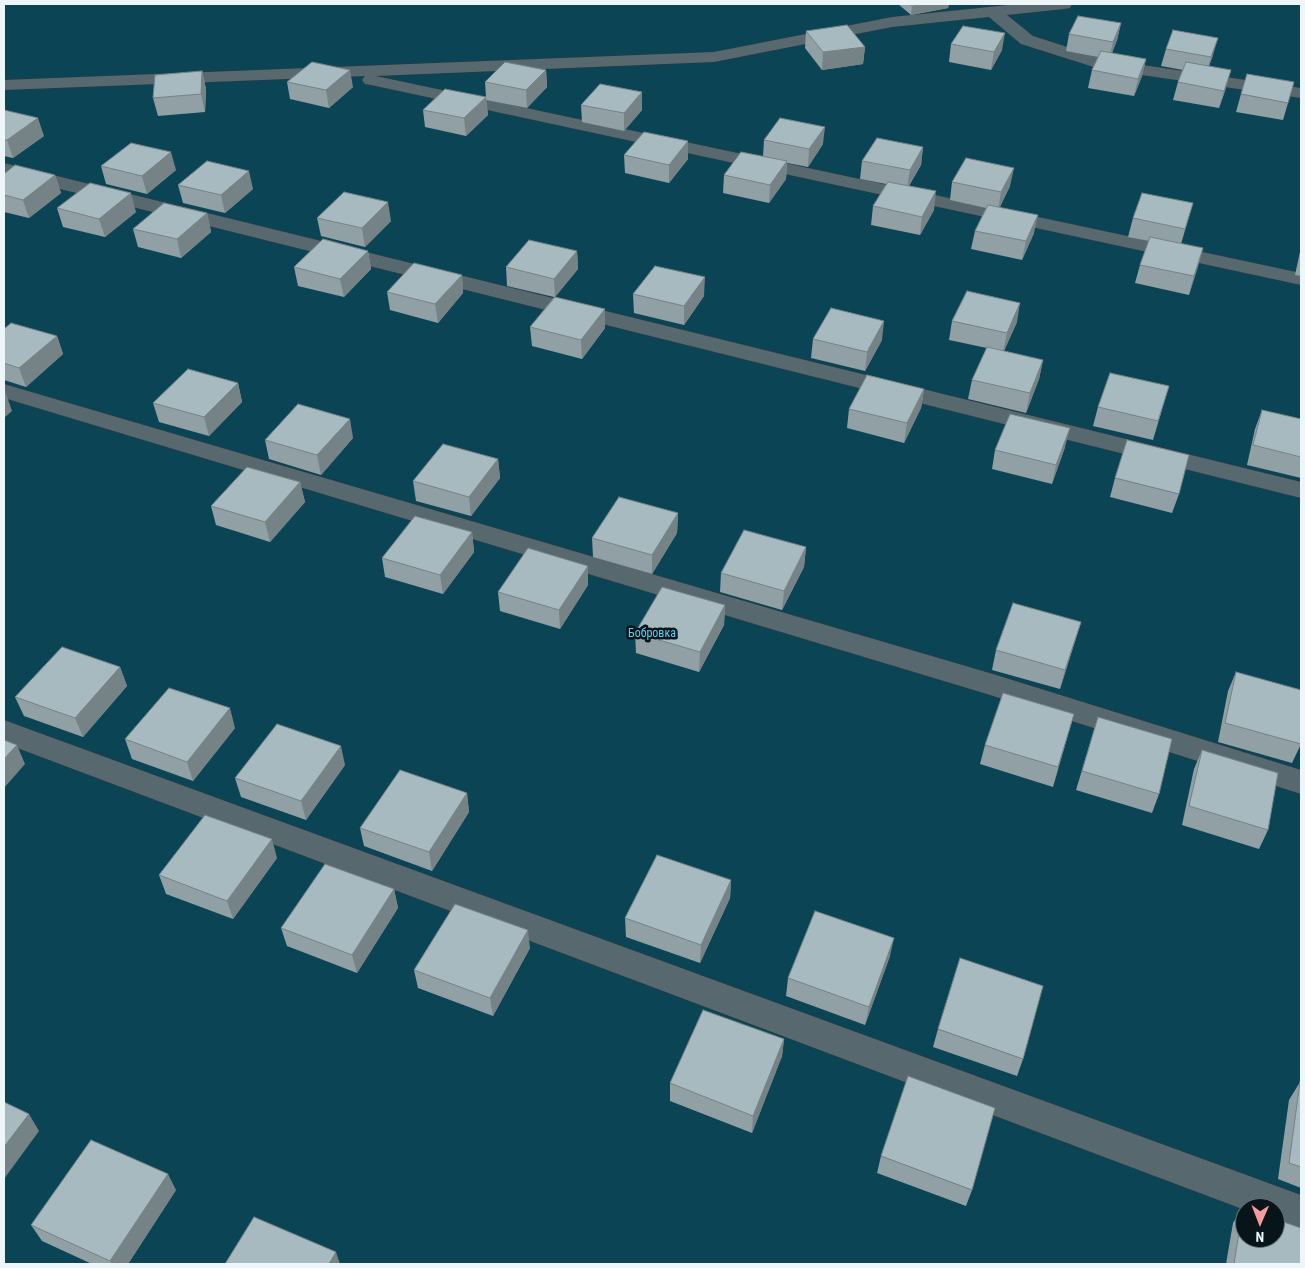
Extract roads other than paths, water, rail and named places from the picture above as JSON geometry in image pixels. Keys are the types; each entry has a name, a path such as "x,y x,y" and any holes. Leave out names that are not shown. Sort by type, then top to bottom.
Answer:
{"street":[{"path":"4,84 714,58 892,22 991,10 1064,4"},
{"path":"881,6 892,22"},
{"path":"991,10 1027,40 1106,65 1301,93"},
{"path":"330,72 1301,279"},
{"path":"4,169 1301,490"},
{"path":"4,391 984,682 1301,782"},
{"path":"4,731 1301,1213"}],"park label":[{"name":"Бобровка","path":"652,634"}]}
